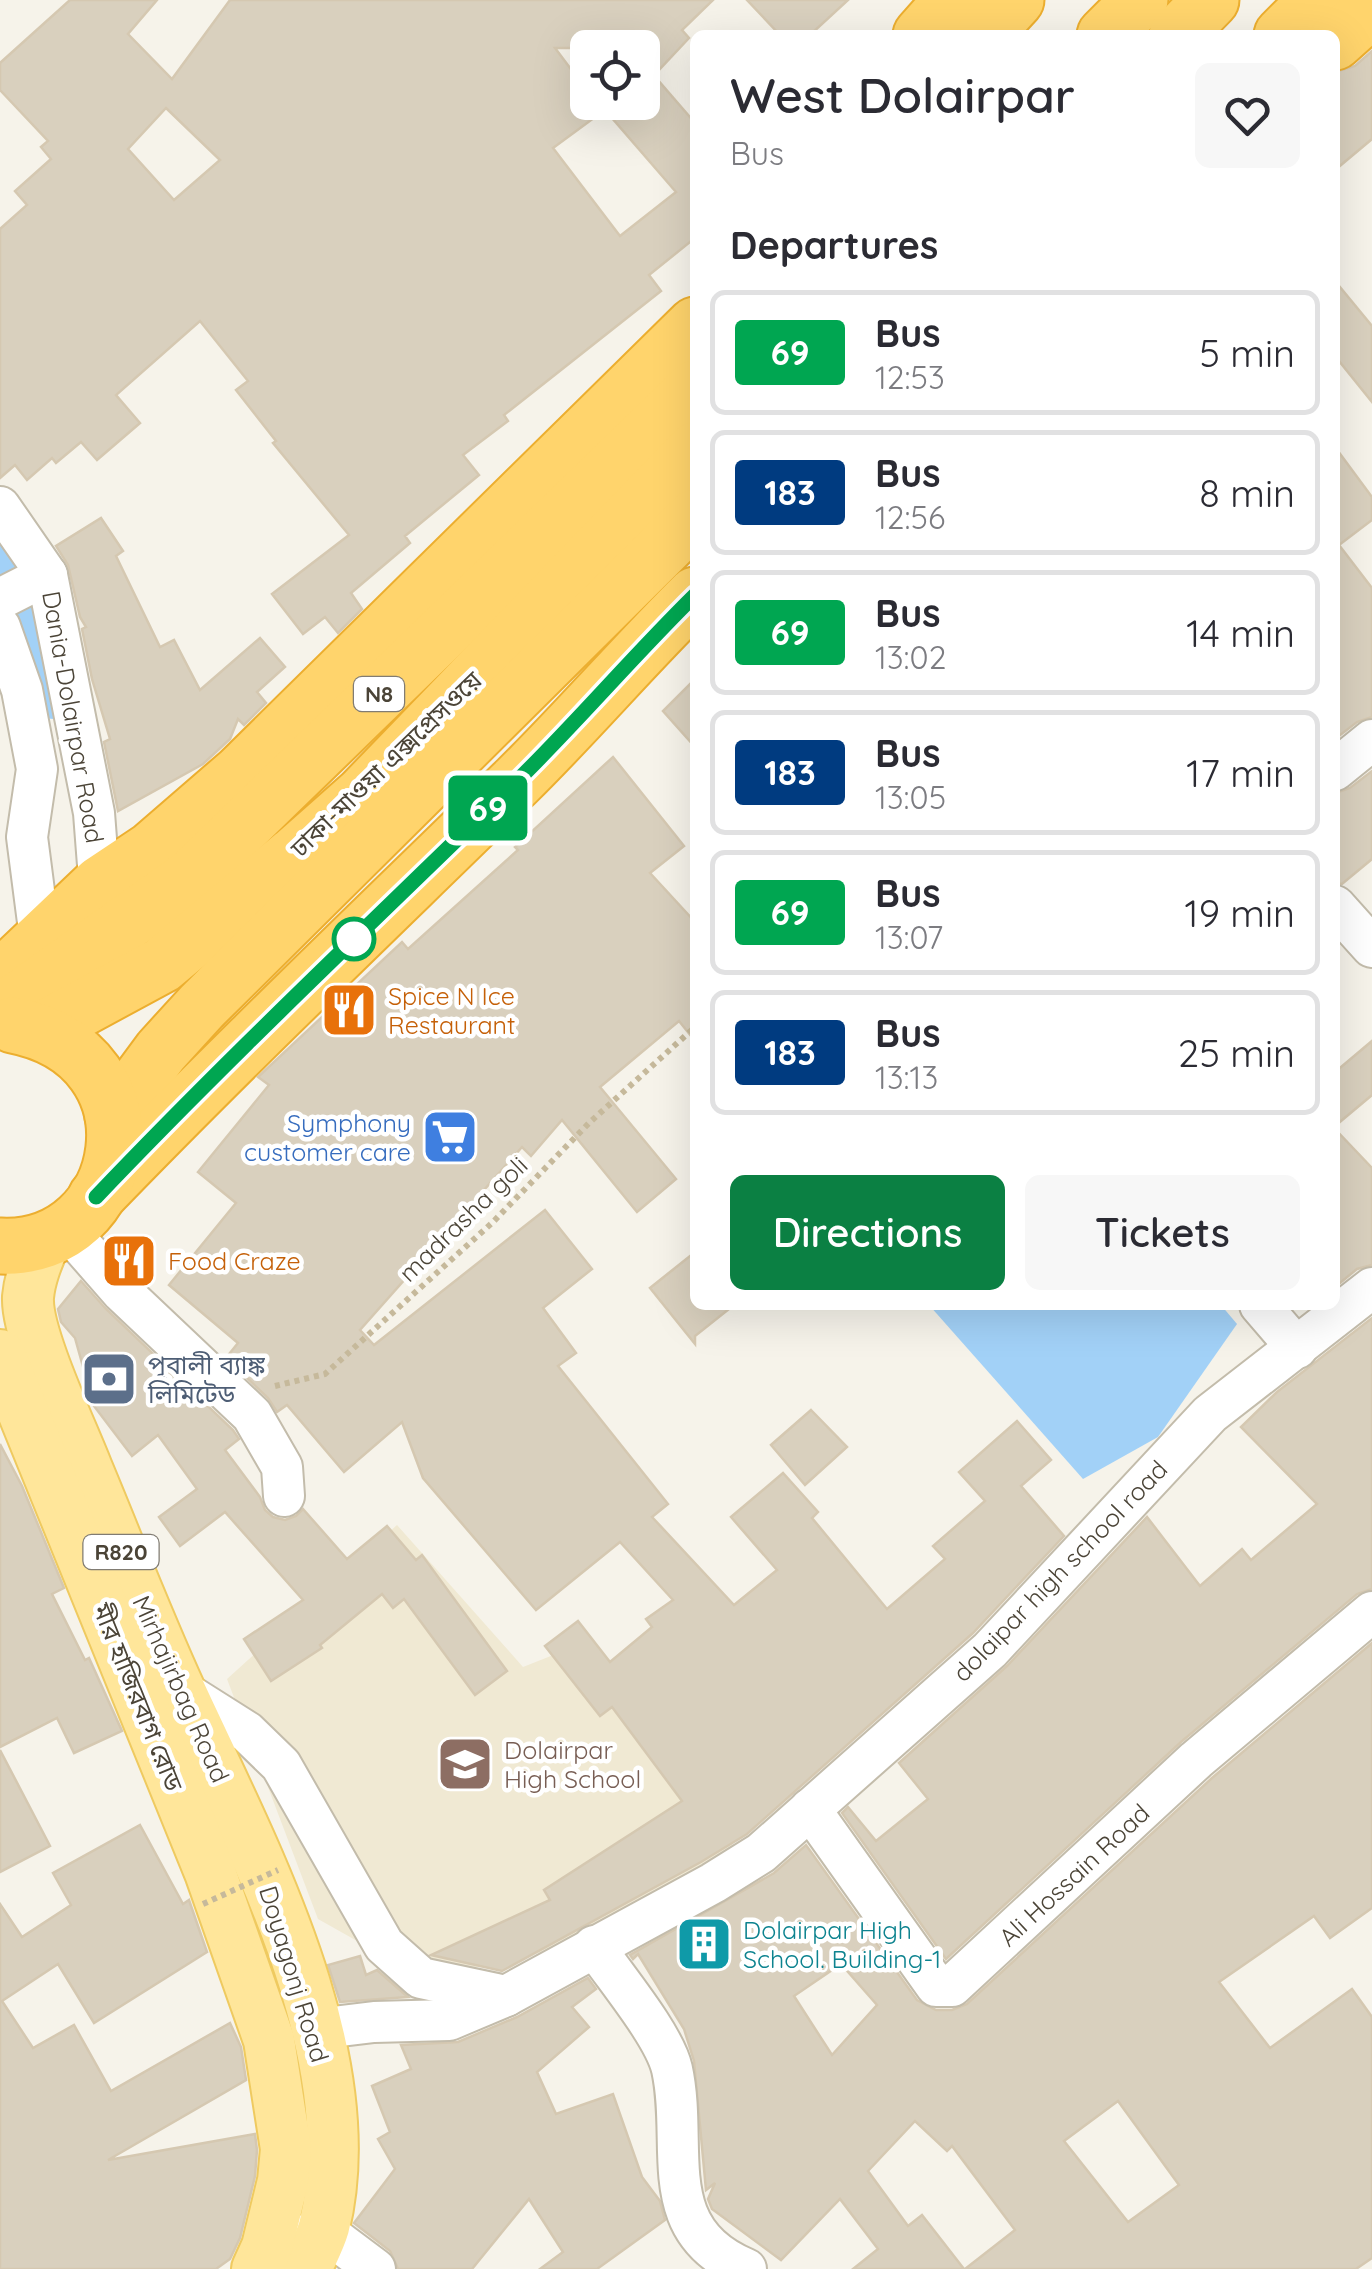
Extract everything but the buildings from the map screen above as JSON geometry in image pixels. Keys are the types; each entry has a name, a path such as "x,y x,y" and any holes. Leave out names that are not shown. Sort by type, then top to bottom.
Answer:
{"highway":[{"path":"925,30 952,0"},
{"path":"989,30 1016,0"},
{"path":"1110,30 1140,0"},
{"path":"1181,30 1211,0"},
{"path":"1287,30 1317,0"},
{"path":"1340,38 1372,9"},
{"path":"52,1228 110,1170 116,1133 98,1076 21,995 100,884 151,850 240,773 690,330"},
{"name":"N8","path":"21,995 191,877 690,393"},
{"name":"ঢাকা-মাওয়া এক্সপ্রেসওয়ে","path":"21,995 162,965 362,794 690,455"},
{"name":"ঢাকা-মাওয়া এক্সপ্রেসওয়ে","path":"113,1116 160,1051 202,1006 690,522"},
{"path":"52,1228 562,733 690,600"},
{"path":"562,733 641,690 690,644"}],"main road":[{"path":"0,1293 52,1228"},
{"name":"Mirhajirbag Road","path":"52,1228 32,1273 28,1300 32,1323 160,1696 267,1863"},
{"name":"মীর হাজিরবাগ রোড","path":"0,1354 160,1696 207,1888"},
{"name":"Doyagonj Road","path":"267,1863 316,2029 332,2134 330,2184 288,2254"},
{"name":"R820","path":"207,1888 269,2040 286,2150 283,2181 288,2254"}],"street":[{"name":"Dania-Dolairpar Road","path":"0,507 47,576 94,813 104,941"},
{"path":"0,599 47,576"},
{"path":"0,627 22,690 37,769 27,837 21,995"},
{"path":"1340,766 1372,740"},
{"path":"52,1228 234,1396 267,1436 282,1467 284,1496"},
{"name":"dolaipar high school road","path":"316,2029 374,2022 449,2020 506,1996 762,1852 990,1650 1210,1414 1372,1288"},
{"path":"1264,1310 1297,1348"},
{"name":"Ali Hossain Road","path":"810,1809 936,1986 952,1986 984,1961 1044,1898 1196,1760 1372,1612"},
{"path":"160,1696 247,1732 281,1765 384,1946 421,1978 506,1996"},
{"path":"594,1946 660,2042 672,2068 686,2216 705,2246 746,2269"},
{"path":"288,2254 375,2269"}],"path":[{"name":"madrasha goli","path":"234,1396 325,1374 494,1222 588,1123 690,1031"},
{"path":"207,1888 267,1863"}],"shaded area":[{"name":"Dolairpar High School","path":"397,1525 523,1667 576,1646 737,1850 561,1948 472,1968 366,1946 318,1919 227,1679"}],"water":[{"path":"933,1310 1225,1310 1237,1324 1158,1437 1083,1479"}],"waterway":[{"path":"0,559 33,627 53,700"}],"bus line":[{"name":"69","path":"96,1197 227,1062 520,778 690,600"}],"place":[{"name":"Spice N Ice Restaurant","path":"349,1010"},
{"name":"Symphony customer care","path":"450,1137"},
{"name":"Food Craze","path":"129,1261"},
{"name":"পূবালী ব্যাঙ্ক লিমিটেড","path":"109,1379"},
{"name":"Dolairpar High School","path":"465,1764"},
{"name":"Dolairpar High School. Building-1","path":"704,1944"}]}
